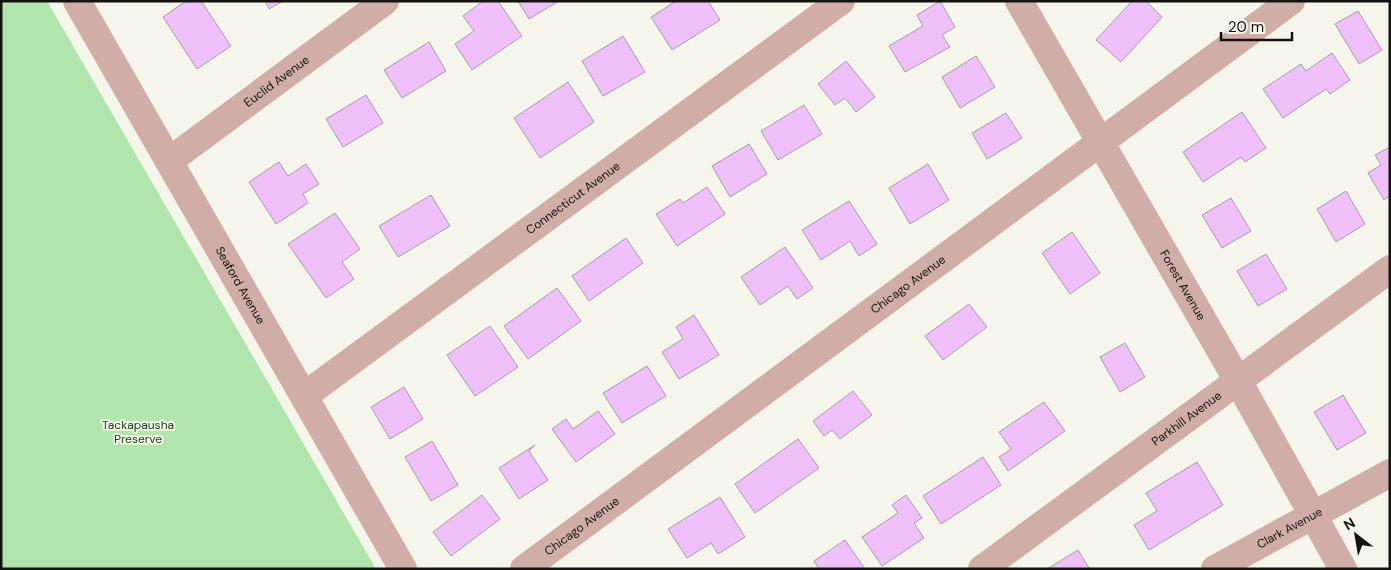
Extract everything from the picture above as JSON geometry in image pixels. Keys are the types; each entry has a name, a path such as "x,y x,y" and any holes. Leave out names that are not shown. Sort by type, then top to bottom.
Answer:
{"street":[{"name":"Seaford Avenue","path":"77,1 403,569"},
{"name":"Euclid Avenue","path":"169,161 385,1"},
{"name":"Connecticut Avenue","path":"304,396 841,1"},
{"name":"Forest Avenue","path":"1019,1 1238,381 1343,569"},
{"name":"Chicago Avenue","path":"524,569 1291,1"},
{"name":"Parkhill Avenue","path":"982,569 1390,269"},
{"name":"Clark Avenue","path":"1215,569 1390,473"}],"green space":[{"name":"Tackapausha Preserve","path":"1,1 47,1 376,569 1,569"}],"building":[{"path":"186,1 201,1 231,46 197,69 163,17"},
{"path":"265,1 283,1 269,9"},
{"path":"483,1 498,1 522,36 472,70 455,44 474,31 463,16"},
{"path":"518,1 559,1 529,19"},
{"path":"676,1 708,1 720,20 672,50 651,17"},
{"path":"940,1 955,27 942,35 950,47 905,72 889,46 923,26 917,15"},
{"path":"1132,1 1146,1 1162,17 1121,62 1096,40"},
{"path":"1358,11 1382,50 1359,64 1335,24"},
{"path":"623,36 645,72 603,96 582,61"},
{"path":"429,42 446,71 402,98 384,70"},
{"path":"1332,53 1350,80 1330,94 1326,89 1283,118 1263,89 1301,64 1306,71"},
{"path":"976,56 995,87 960,108 942,77"},
{"path":"846,61 875,97 856,112 845,98 835,105 818,84"},
{"path":"568,82 594,122 540,158 514,118"},
{"path":"366,95 383,123 343,147 326,119"},
{"path":"804,105 822,134 778,160 761,131"},
{"path":"1242,112 1266,148 1245,162 1241,157 1203,182 1183,152"},
{"path":"1006,113 1022,138 987,159 972,133"},
{"path":"749,144 767,174 730,197 712,166"},
{"path":"1390,147 1390,196 1384,200 1368,173 1381,165 1375,155"},
{"path":"279,162 288,176 306,164 319,184 303,194 308,203 276,224 249,182"},
{"path":"928,164 949,200 910,224 889,188"},
{"path":"707,187 725,214 677,246 656,214 680,199 683,203"},
{"path":"1346,191 1365,224 1336,242 1317,209"},
{"path":"431,195 450,226 398,257 379,226"},
{"path":"1231,198 1251,231 1222,248 1202,215"},
{"path":"849,201 877,244 859,256 850,241 821,260 802,230"},
{"path":"335,213 360,249 342,262 354,279 326,298 288,244"},
{"path":"1072,232 1100,273 1070,294 1042,253"},
{"path":"626,238 643,263 589,301 572,276"},
{"path":"785,247 813,288 797,299 788,286 760,305 741,277"},
{"path":"1266,254 1287,289 1258,306 1237,271"},
{"path":"557,288 581,321 528,359 504,326"},
{"path":"969,304 987,327 943,360 925,336"},
{"path":"694,315 719,355 679,379 662,352 683,339 676,327"},
{"path":"490,326 518,367 475,396 447,355"},
{"path":"1125,343 1145,377 1120,392 1100,357"},
{"path":"647,366 666,396 622,423 603,393"},
{"path":"404,387 423,419 390,439 371,407"},
{"path":"853,391 872,415 840,439 832,430 824,436 813,421"},
{"path":"1343,395 1366,433 1337,450 1314,412"},
{"path":"1044,402 1065,431 1008,471 999,457 1011,449 999,432"},
{"path":"598,411 615,434 576,462 552,429 566,419 573,429"},
{"path":"798,439 819,468 755,513 735,484"},
{"path":"432,441 458,485 431,501 405,457"},
{"path":"535,445 529,451 548,480 519,499 499,468"},
{"path":"983,457 1001,485 941,524 923,496"},
{"path":"1197,462 1223,505 1149,550 1134,525 1157,511 1146,493"},
{"path":"482,495 500,519 451,556 433,532"},
{"path":"906,495 922,518 914,523 924,538 882,566 862,537 898,513 892,505"},
{"path":"720,497 745,537 718,554 711,543 687,558 668,529"},
{"path":"845,540 865,569 819,569 814,561"},
{"path":"1078,550 1088,569 1047,569"}]}
